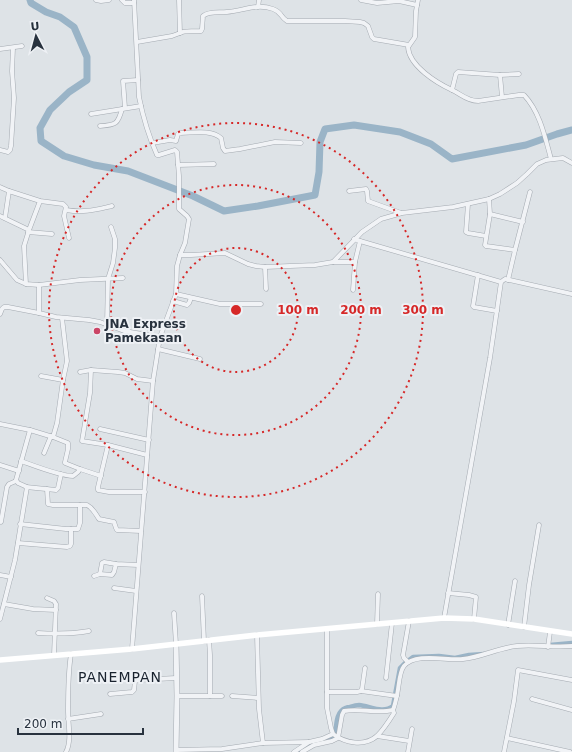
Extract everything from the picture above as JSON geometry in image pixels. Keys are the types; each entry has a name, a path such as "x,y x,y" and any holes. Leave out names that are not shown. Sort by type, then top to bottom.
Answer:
{"main road":[{"path":"0,660 132,649 257,635 444,618 474,619 550,632 572,634"}],"street":[{"path":"96,0 109,0"},
{"path":"122,0 125,3 134,1 139,97 152,143 157,155 174,150 176,151 179,181 179,210 189,219 185,243 180,255 178,266 176,294 160,337 153,381 132,649"},
{"path":"179,0 180,33"},
{"path":"258,7 259,0"},
{"path":"361,0 377,2 418,2 416,37 409,46 408,51 419,68 443,86 467,99 474,101 524,95 533,109 544,134 551,159"},
{"path":"137,42 172,36 183,31 201,31 202,18 206,14 228,12 249,7 268,7 280,12 287,21 345,21 364,23 368,26 374,39 409,46"},
{"path":"0,49 22,46"},
{"path":"0,150 10,151 14,98 12,71 13,48"},
{"path":"452,90 457,72 500,75 519,74"},
{"path":"500,75 502,97"},
{"path":"100,126 116,123 124,109 123,82 138,80"},
{"path":"91,114 141,106"},
{"path":"152,143 176,140 178,134 180,133 208,133 217,135 221,138 225,151 275,142 301,142"},
{"path":"333,262 354,239 370,225 381,219 402,213 428,211 489,199 517,183 537,164 546,160 563,158 572,164"},
{"path":"178,165 214,164"},
{"path":"0,187 40,201 64,204 66,210 64,216 69,238"},
{"path":"349,191 366,190 368,200 370,202 402,213"},
{"path":"5,218 9,191"},
{"path":"508,280 530,192"},
{"path":"489,199 490,214 486,236 486,246 515,250"},
{"path":"26,284 24,246 28,231 40,201"},
{"path":"468,204 466,232 486,236"},
{"path":"66,210 77,212 112,206"},
{"path":"490,214 523,222"},
{"path":"0,216 28,231 52,234"},
{"path":"107,324 108,280 113,263 115,248 111,227"},
{"path":"354,239 502,282 504,280 508,280 571,294 572,288"},
{"path":"353,290 355,262 360,241"},
{"path":"180,255 225,253 248,264 265,267 315,265 333,262 355,262"},
{"path":"0,260 17,280 26,284 39,285 80,280 108,280 123,278"},
{"path":"265,267 266,289"},
{"path":"478,275 473,306 497,311"},
{"path":"444,618 502,282"},
{"path":"39,285 39,313"},
{"path":"176,294 220,304 261,304"},
{"path":"173,301 187,305 191,298"},
{"path":"0,314 2,309 5,307 49,316 89,320 107,324 124,331 160,337"},
{"path":"44,453 57,423 67,361 62,318"},
{"path":"158,349 200,359"},
{"path":"80,372 91,370 122,373 137,379 153,381"},
{"path":"91,370 90,394 82,441 108,445 147,455"},
{"path":"41,376 63,380"},
{"path":"0,424 52,436 68,443 68,449 64,461 65,463 100,476"},
{"path":"100,429 149,440"},
{"path":"16,481 30,430"},
{"path":"108,445 100,476 99,491 145,492"},
{"path":"22,461 61,474 73,476 80,469"},
{"path":"0,465 19,471"},
{"path":"16,481 26,487 55,490 57,489 61,474"},
{"path":"0,522 7,487 9,484 16,481"},
{"path":"0,619 15,560 26,487"},
{"path":"47,489 48,504 86,505 94,510 100,519 114,522 117,530 141,531"},
{"path":"20,524 77,529 79,528 80,505"},
{"path":"524,627 539,524"},
{"path":"18,543 69,547 71,544 71,529"},
{"path":"100,574 103,562 138,565"},
{"path":"94,576 100,574 112,575 116,564"},
{"path":"0,575 11,577"},
{"path":"508,625 515,581"},
{"path":"114,588 136,591"},
{"path":"448,593 476,597 474,619"},
{"path":"377,624 378,594"},
{"path":"202,596 210,655 210,696"},
{"path":"47,598 55,602 56,610 54,655"},
{"path":"4,604 33,609 56,610"},
{"path":"174,613 177,696 176,751 203,751 263,743 309,742 335,736 350,742 360,743 376,736 392,716 401,670 407,661 428,657 455,660 470,659 516,646 572,646"},
{"path":"407,661 403,654 409,621"},
{"path":"386,678 392,623"},
{"path":"327,629 328,713 335,736"},
{"path":"38,633 55,634 89,632"},
{"path":"548,645 550,632"},
{"path":"257,635 258,698 263,743"},
{"path":"66,752 69,737 68,694 71,654"},
{"path":"361,691 365,668"},
{"path":"504,752 514,701 518,670 572,680"},
{"path":"110,694 132,692 134,690 135,682 138,680 176,678"},
{"path":"328,692 361,691 395,695"},
{"path":"177,696 222,696"},
{"path":"232,696 258,698"},
{"path":"532,699 572,710"},
{"path":"302,752 314,745 332,741 344,711 364,710 384,712 393,710"},
{"path":"68,719 101,714"},
{"path":"408,752 412,729"},
{"path":"376,736 409,741"},
{"path":"507,738 557,751 570,752"},
{"path":"294,752 309,742"}],"waterway":[{"path":"30,0 31,3 46,12 60,17 74,27 87,57 87,80 69,92 50,110 40,128 41,141 64,156 94,165 128,171 193,196 224,211 315,195 319,172 320,142 325,129 354,125 400,132 431,144 452,159 526,145 572,130"},
{"path":"550,645 572,643"},
{"path":"299,752 310,744 333,738 339,714 345,708 359,705 376,709 385,709 393,706 400,668 413,657 439,656 455,658 484,654"}],"place":[{"name":"JNA Express Pamekasan","path":"97,331"}],"district":[{"name":"PANEMPAN","path":"120,677"}]}
